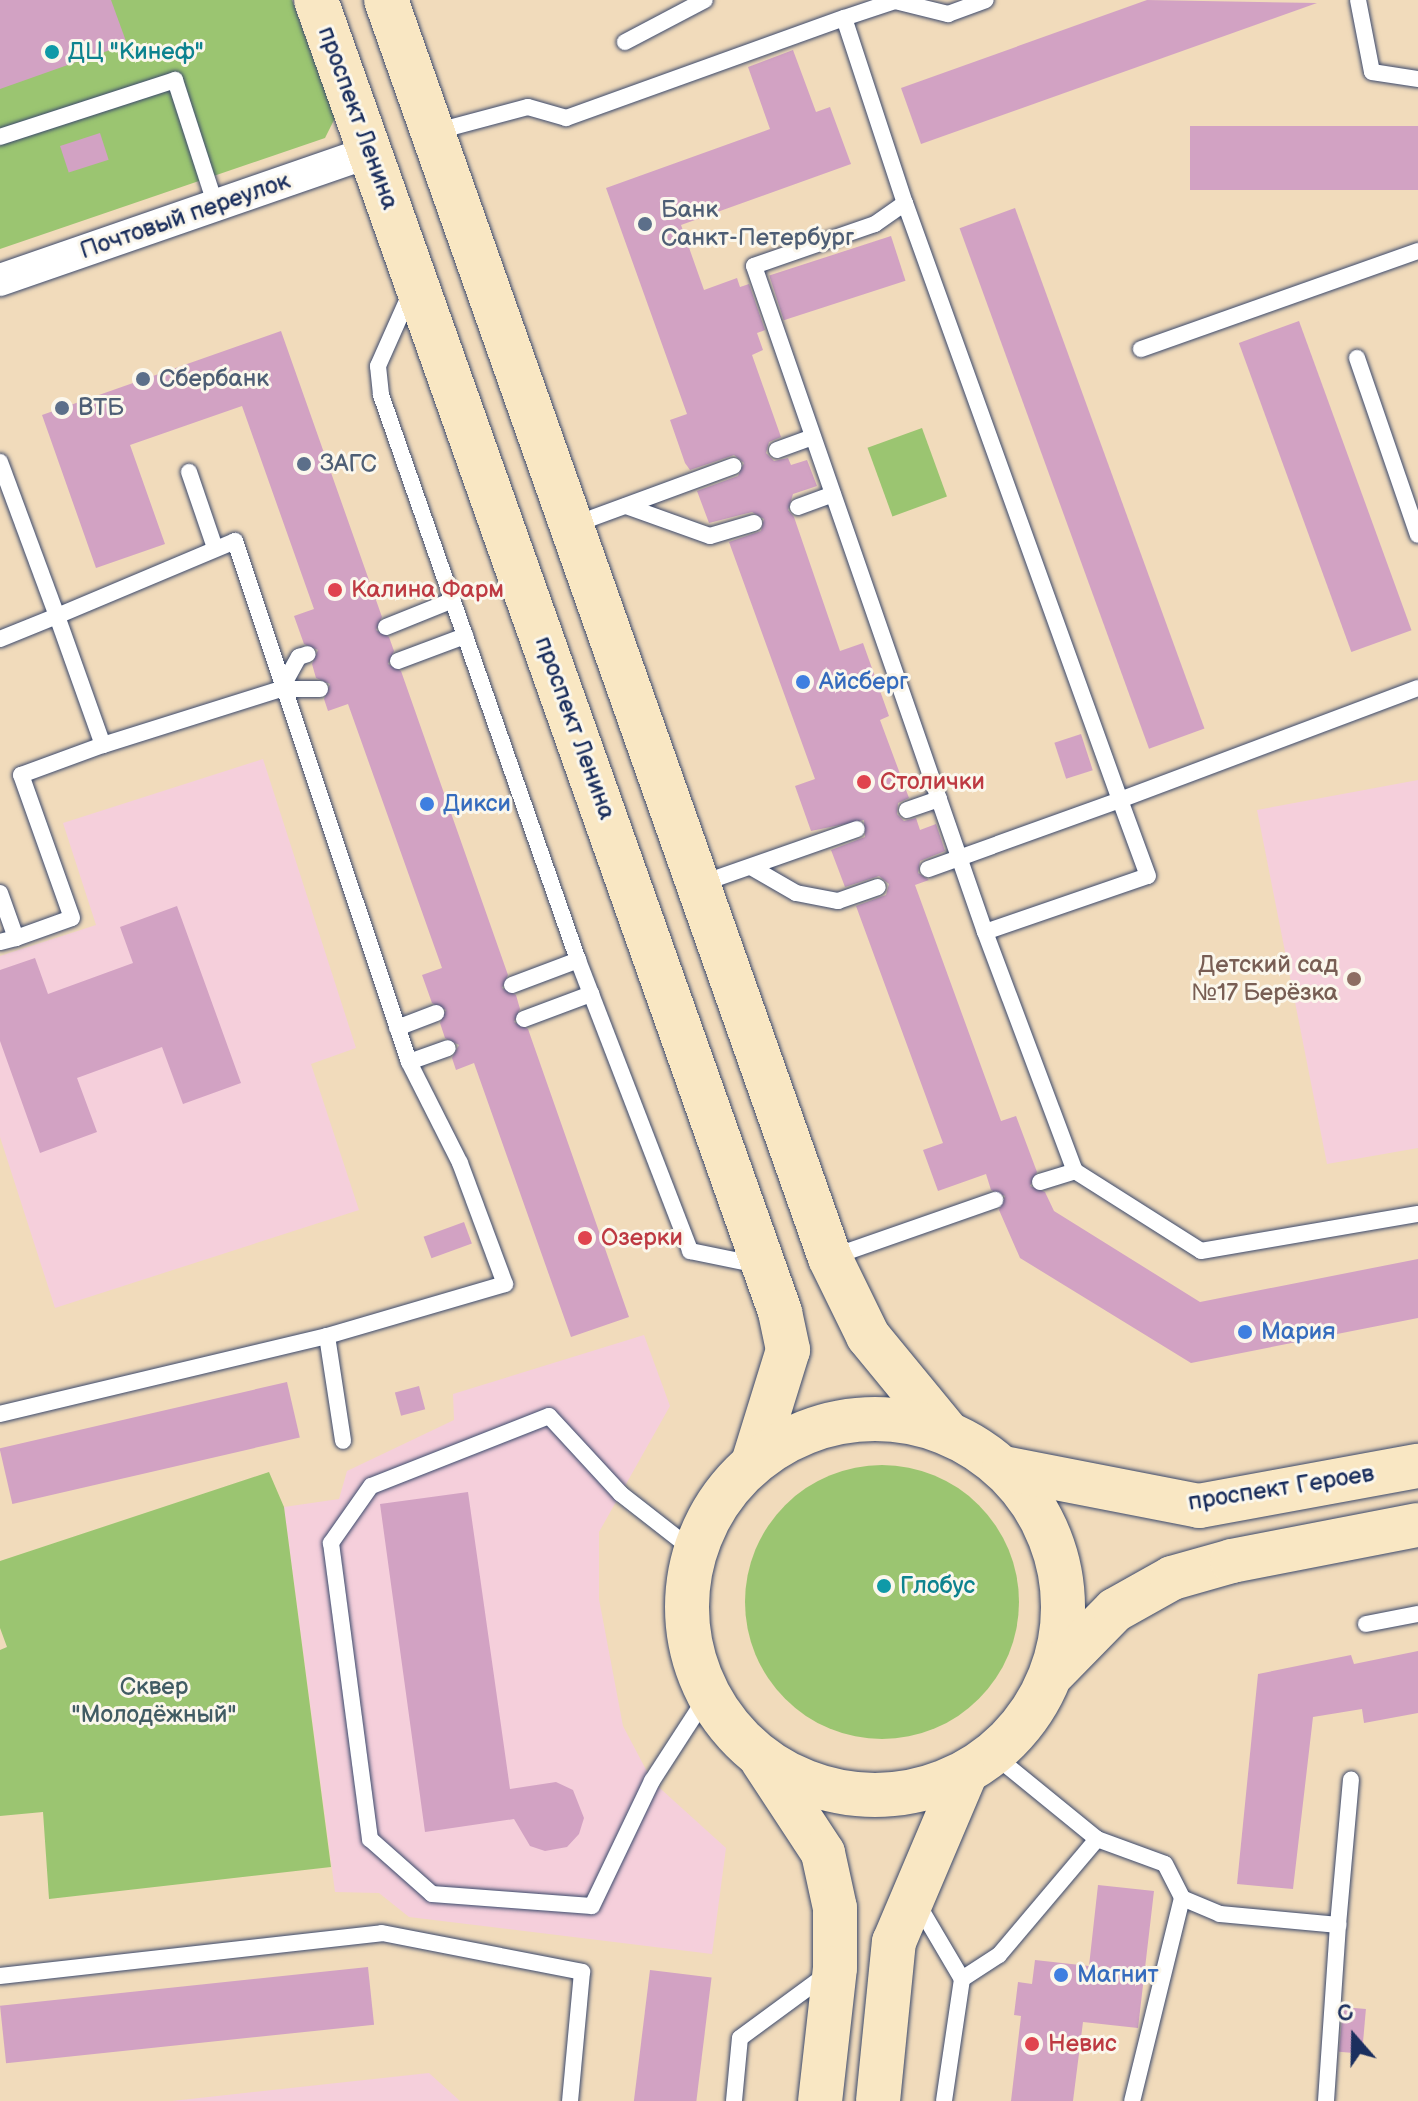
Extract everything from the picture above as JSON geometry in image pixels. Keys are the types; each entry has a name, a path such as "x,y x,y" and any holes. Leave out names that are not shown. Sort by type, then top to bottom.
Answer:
{"main road":[{"name":"проспект Ленина","path":"316,0 763,1266 788,1350 754,1460"},
{"path":"386,0 830,1258 868,1336 946,1431 1004,1468 1048,1527 1065,1599 1054,1672"},
{"path":"820,2101 835,1968 835,1908 823,1853 762,1760 707,1696 690,1650 685,1600 694,1551 717,1502 754,1460 813,1428 880,1417 946,1431"},
{"name":"проспект Героев","path":"1004,1468 1199,1506 1418,1466"},
{"path":"878,2101 894,1942 979,1765 1029,1718 1054,1672 1115,1610 1172,1578 1232,1561 1418,1525"},
{"path":"762,1760 826,1791 897,1796 979,1765"}],"street":[{"name":"Почтовый переулок","path":"0,280 370,152"}],"lane":[{"path":"625,42 705,0"},
{"path":"433,133 528,107 566,118 895,1 948,14 986,0"},
{"path":"1358,0 1372,72 1418,79"},
{"path":"844,18 905,203 1148,876 985,932"},
{"path":"0,137 175,80 216,206"},
{"path":"905,203 875,224 754,266 985,932 1075,1171 1201,1251 1418,1214"},
{"path":"1141,349 1418,251"},
{"path":"416,281 378,366 381,395 578,960 690,1251 763,1266"},
{"path":"1357,358 1418,535"},
{"path":"777,450 813,437"},
{"path":"0,462 103,745"},
{"path":"572,526 733,466"},
{"path":"189,472 215,548"},
{"path":"798,507 833,494"},
{"path":"626,506 710,536 754,523"},
{"path":"0,639 235,541 281,689 409,1062 460,1163 505,1284 327,1336 0,1414"},
{"path":"386,627 453,600"},
{"path":"398,661 465,636"},
{"path":"281,689 299,657 308,654"},
{"path":"928,869 1418,688"},
{"path":"0,893 8,940 72,918 21,775 103,745 281,689 320,689"},
{"path":"907,810 939,799"},
{"path":"699,885 857,829"},
{"path":"751,867 796,893 838,901 878,887"},
{"path":"512,985 578,960"},
{"path":"524,1019 591,994"},
{"path":"397,1028 436,1013"},
{"path":"409,1062 448,1048"},
{"path":"1040,1182 1075,1171"},
{"path":"830,1258 995,1200"},
{"path":"327,1336 343,1441"},
{"path":"694,1551 621,1494 549,1416 371,1486 331,1543 370,1839 432,1894 592,1906 652,1781 707,1696"},
{"path":"1366,1624 1418,1614"},
{"path":"979,1765 1097,1839 1165,1864 1182,1898 1132,2101"},
{"path":"1326,2101 1351,1780"},
{"path":"962,1979 999,1955 1097,1839"},
{"path":"913,1897 948,1948 962,1979 944,2101"},
{"path":"1182,1898 1220,1914 1338,1925"},
{"path":"0,1976 382,1933 582,1972 570,2101"},
{"path":"734,2101 740,2038 835,1968"}],"shaded area":[{"path":"263,759 356,1048 311,1064 359,1210 55,1308 0,1137 0,956 96,925 63,823"},
{"name":"Детский сад №17 Берёзка","path":"1418,780 1418,1148 1327,1164 1257,810"},
{"path":"644,1335 670,1406 599,1532 599,1599 623,1726 652,1781 726,1848 712,1954 409,1917 379,1893 335,1892 284,1507 339,1499 347,1471 454,1420 453,1394"},
{"path":"429,2073 460,2101 172,2101"}],"green space":[{"path":"0,0 292,0 335,118 325,138 0,249"},
{"path":"922,428 947,497 892,516 867,448"},
{"path":"882,1465 922,1471 958,1488 979,1505 996,1526 1013,1562 1019,1602 1013,1642 996,1678 979,1699 958,1716 922,1733 882,1739 842,1733 806,1716 785,1699 768,1678 751,1642 745,1602 751,1562 768,1526 785,1505 806,1488 842,1471"},
{"name":"Сквер \"Молодёжный\"","path":"269,1472 284,1507 331,1867 49,1899 43,1812 0,1816 0,1650 7,1647 0,1628 0,1561"}],"building":[{"name":"ДЦ \"Кинеф\"","path":"0,0 111,0 127,44 0,89"},
{"path":"1147,0 1317,3 921,144 901,88"},
{"path":"793,50 816,112 830,107 851,164 681,225 704,290 737,278 740,287 749,284 765,330 757,333 763,350 752,355 781,437 769,442 766,453 774,461 788,458 791,465 807,460 817,486 793,494 788,510 794,517 840,651 863,643 889,716 880,720 909,798 898,803 897,814 904,821 916,818 920,830 936,824 945,851 920,861 918,873 929,880 915,885 1001,1121 1016,1116 1037,1172 1030,1186 1045,1192 1054,1211 1200,1302 1418,1259 1418,1318 1191,1363 1020,1258 999,1210 1005,1196 991,1190 986,1174 938,1191 923,1150 943,1143 856,906 886,895 889,884 879,876 845,887 831,850 865,837 864,820 811,831 795,786 815,779 729,542 761,531 764,519 752,512 709,523 697,491 738,476 744,463 734,455 690,470 685,463 670,420 687,414 606,188 770,129 748,67"},
{"path":"1190,126 1418,126 1418,190 1190,190"},
{"path":"100,133 109,160 69,173 60,146"},
{"path":"1015,208 1204,729 1149,749 960,228"},
{"path":"891,236 906,281 784,320 769,276"},
{"path":"1299,321 1412,630 1351,652 1239,343"},
{"path":"281,331 382,617 376,630 389,637 394,651 388,664 401,671 508,975 502,988 516,995 520,1009 514,1022 528,1029 629,1317 571,1337 474,1063 456,1070 452,1058 459,1045 445,1038 440,1023 446,1010 432,1003 422,975 442,968 348,704 328,711 324,699 330,684 316,678 312,664 318,650 304,644 294,616 314,609 242,406 130,445 165,544 96,568 42,415"},
{"path":"1081,734 1093,770 1066,779 1054,743"},
{"path":"177,906 241,1083 183,1104 162,1047 77,1078 97,1132 40,1153 0,1041 0,970 35,958 48,994 133,963 120,927"},
{"path":"464,1222 472,1244 431,1258 424,1237"},
{"path":"287,1382 300,1438 12,1504 0,1448"},
{"path":"419,1386 425,1409 401,1416 395,1392"},
{"path":"468,1492 510,1789 556,1782 573,1790 584,1818 579,1834 567,1847 545,1851 530,1846 514,1819 425,1832 380,1504"},
{"path":"1418,1651 1418,1713 1364,1723 1362,1709 1313,1717 1293,1889 1237,1884 1258,1674 1351,1655 1354,1664"},
{"path":"1098,1885 1154,1891 1138,2028 1083,2022 1073,2101 1011,2101 1021,2016 1014,2015 1018,1982 1032,1984 1035,1960 1089,1966"},
{"path":"368,1967 374,2025 6,2063 0,2006"},
{"path":"650,1970 712,1978 696,2101 634,2101"},
{"path":"1343,2007 1366,2009 1362,2054 1339,2052"}],"place":[{"name":"ДЦ \"Кинеф\"","path":"52,52"},
{"name":"Банк Санкт-Петербург","path":"645,224"},
{"name":"Сбербанк","path":"143,379"},
{"name":"ВТБ","path":"62,408"},
{"name":"ЗАГС","path":"304,464"},
{"name":"Калина Фарм","path":"335,590"},
{"name":"Айсберг","path":"803,682"},
{"name":"Столички","path":"864,782"},
{"name":"Дикси","path":"427,804"},
{"name":"Детский сад №17 Берёзка","path":"1354,979"},
{"name":"Озерки","path":"585,1238"},
{"name":"Мария","path":"1245,1332"},
{"name":"Глобус","path":"884,1586"},
{"name":"Магнит","path":"1061,1975"},
{"name":"Невис","path":"1032,2044"}]}
